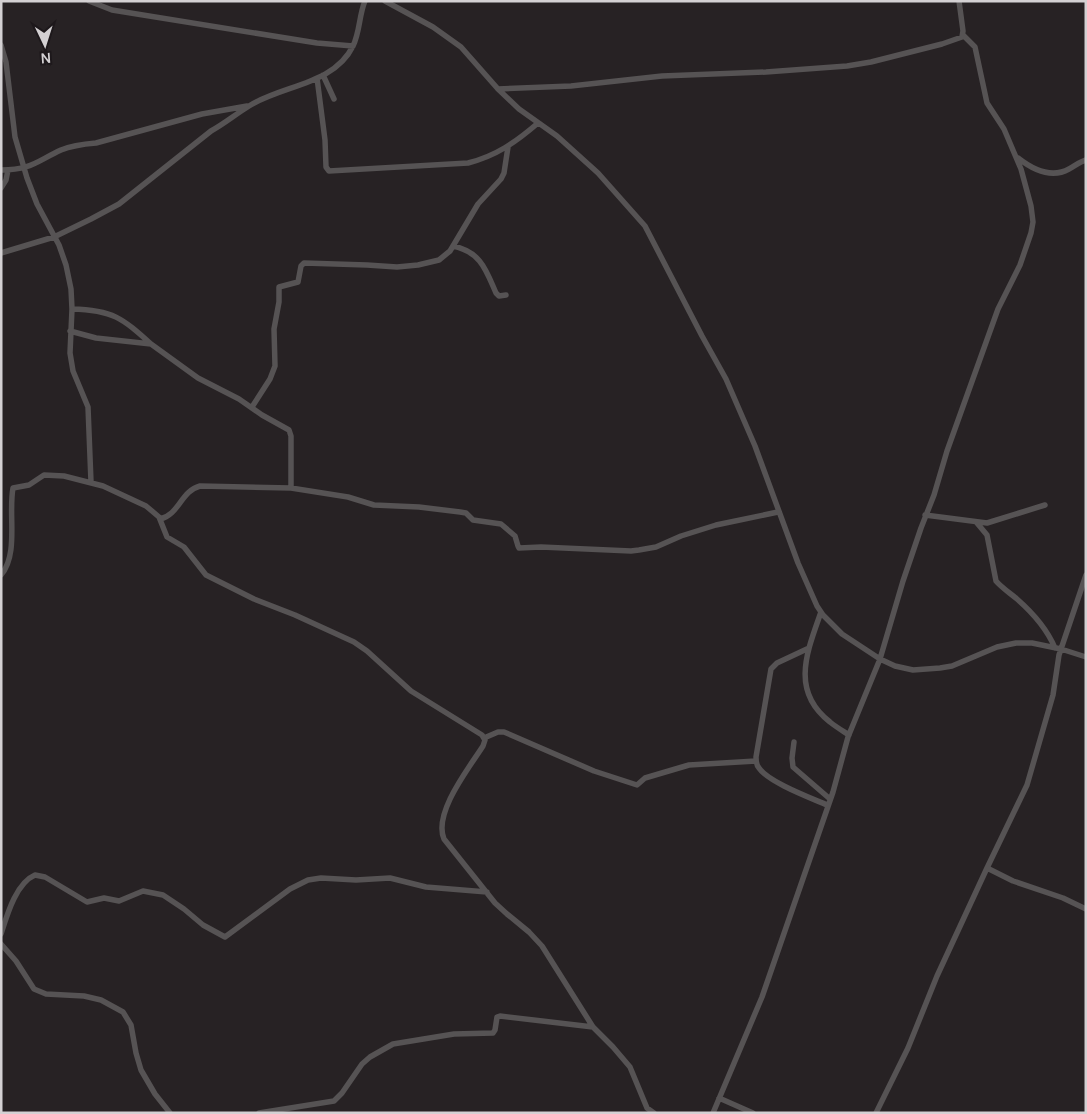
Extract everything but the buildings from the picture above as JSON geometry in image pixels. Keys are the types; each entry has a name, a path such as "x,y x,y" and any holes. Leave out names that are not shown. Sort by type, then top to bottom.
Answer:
{"street":[{"path":"89,1 112,10 353,46"},
{"path":"1,188 6,180 4,170 24,169 70,147 113,139 202,114 249,106 320,77 344,60 353,46 365,1"},
{"path":"386,1 434,27 461,47 498,89 523,113 557,136 598,173 646,226 702,336 726,378 755,446 778,512 816,606 842,634 880,659 905,669 930,669 952,666 997,648 1016,643 1032,643 1086,657"},
{"path":"713,1113 762,997 829,802 849,735 880,659 903,581 934,495 947,451 990,330 1006,291 1020,265 1031,232 1033,222 1031,206 1017,157 1004,129 987,103 976,49 972,42 963,35 959,1"},
{"path":"498,89 572,86 662,76 766,72 848,66 942,44 963,35"},
{"path":"1,45 6,62 15,138 32,191 59,245 71,289 71,364 88,407 91,482"},
{"path":"320,77 334,99"},
{"path":"320,77 328,171 468,163 508,148 538,123"},
{"path":"1,254 54,237 119,204 211,131 226,123 249,106"},
{"path":"252,407 270,379 275,366 274,329 279,302 279,287 298,282 303,264 354,264 397,268 418,266 439,260 452,246 471,213 501,179 504,173 508,148"},
{"path":"1017,157 1028,166 1044,173 1054,174 1067,170 1086,160"},
{"path":"452,246 472,253 486,270 496,293 499,296 506,295"},
{"path":"72,309 102,312 127,323 151,344 198,378 252,407 291,432 291,488"},
{"path":"70,331 96,338 151,344"},
{"path":"1,576 6,568 10,553 13,488 29,485 44,475 64,476 103,486 146,506 157,515 167,536 184,547 206,575 254,599 354,642 367,651 411,691 475,730 484,738"},
{"path":"160,519 172,514 184,495 200,486 291,488 348,497 374,506 419,507 464,512 473,520 501,524 515,536 518,546 522,548 541,547 631,551 656,547 681,536 716,525 778,512"},
{"path":"926,515 977,523 992,523 1045,505"},
{"path":"977,523 987,536 996,581 1039,621 1058,649"},
{"path":"876,1113 901,1062 937,976 1024,793 1053,695 1058,649 1086,575"},
{"path":"821,612 808,648 804,682 810,699 829,722 849,735"},
{"path":"808,648 776,663 771,669 756,761 760,770 771,778 829,802"},
{"path":"484,738 498,732 504,732 586,768 637,785 644,778 689,765 756,761"},
{"path":"484,738 483,746 447,805 441,830 444,839 507,914 529,932 542,946 593,1027 630,1067 646,1108 654,1113"},
{"path":"794,742 793,767 829,802"},
{"path":"987,868 1013,881 1063,898 1086,909"},
{"path":"1,934 10,907 16,896 26,879 34,874 45,877 88,902 103,898 119,901 143,891 163,895 203,925 226,937 290,889 314,878 356,880 390,878 426,887 487,892"},
{"path":"1,944 34,989 46,994 84,996 101,1000 123,1012 131,1025 140,1070 170,1113"},
{"path":"259,1113 330,1103 338,1098 362,1064 382,1050 400,1043 454,1034 493,1033 497,1017 500,1016 593,1027"},
{"path":"719,1098 753,1113"}]}
